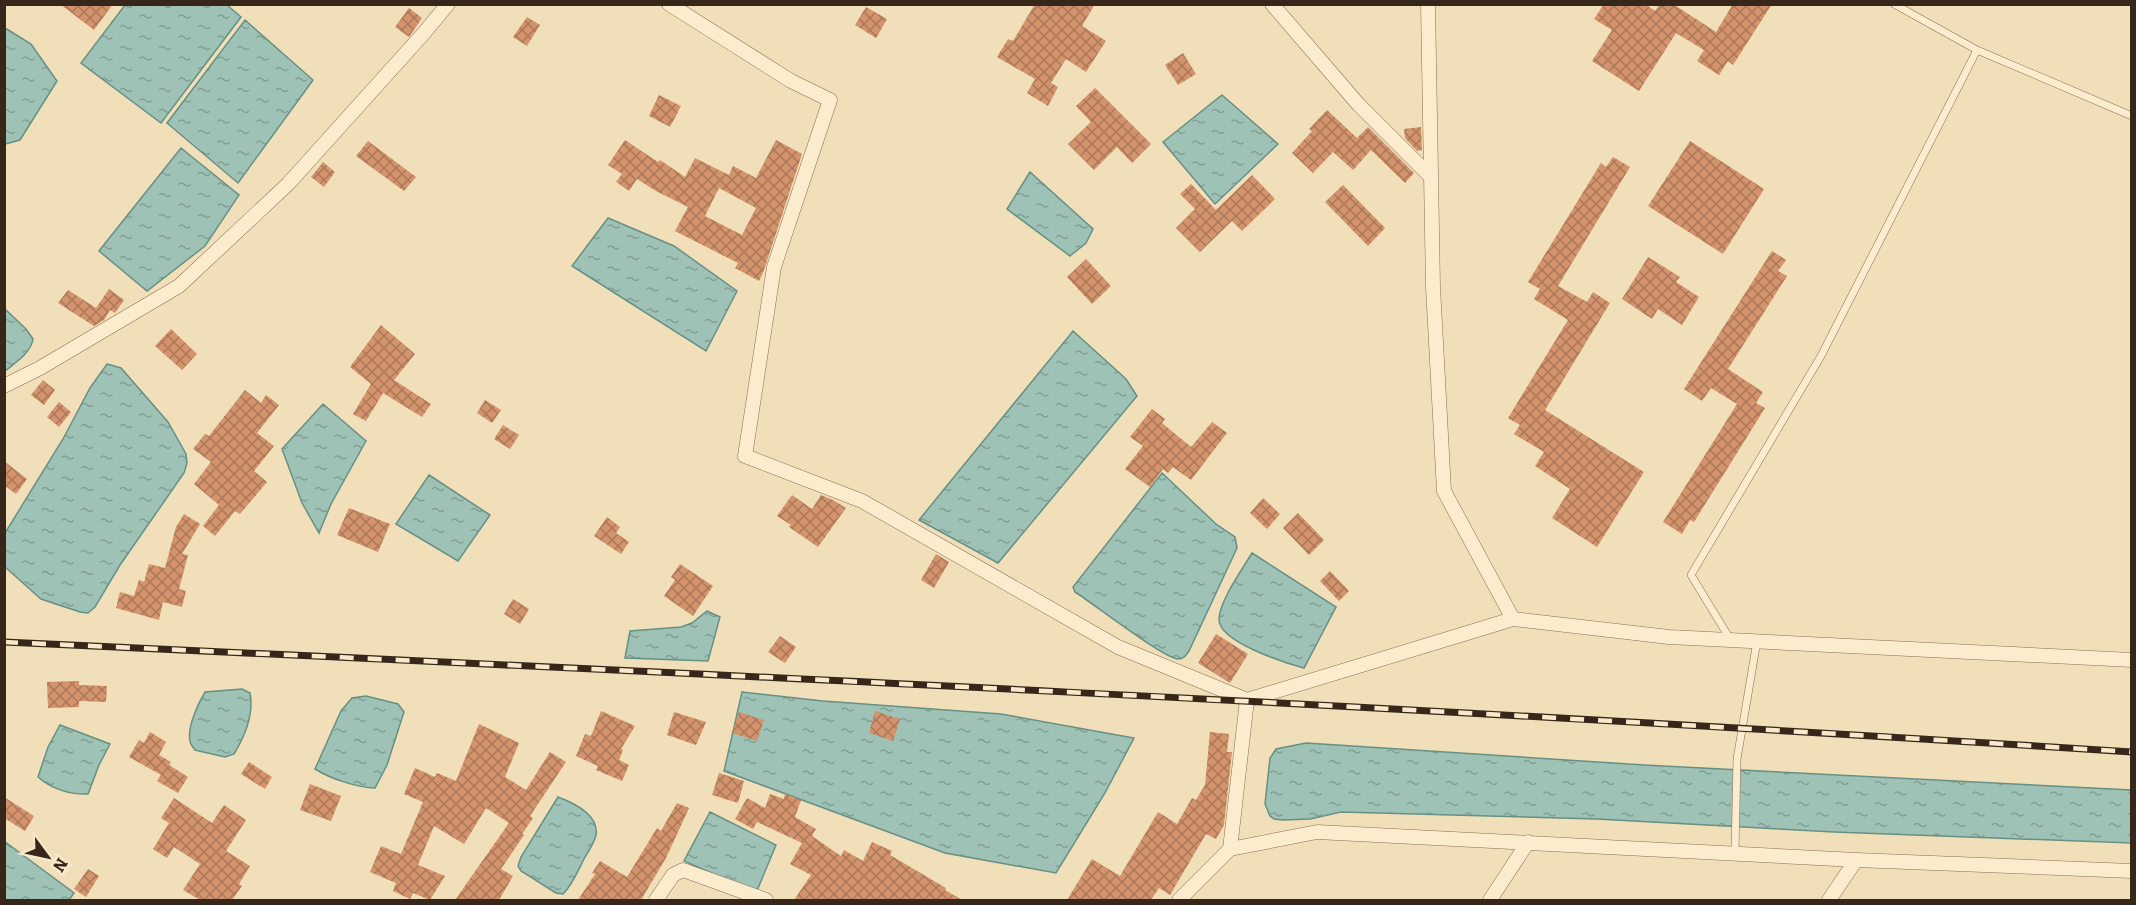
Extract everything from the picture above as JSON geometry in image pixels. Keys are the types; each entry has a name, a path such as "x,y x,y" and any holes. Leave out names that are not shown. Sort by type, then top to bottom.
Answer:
{"street":[{"path":"4,386 40,368 179,286 288,184 448,4"},
{"path":"669,4 791,81 830,100 774,267 745,456 862,501 1118,647 1247,700 1513,619 1669,637 2132,660"},
{"path":"1272,4 1358,104 1431,177"},
{"path":"1428,4 1433,287 1444,491 1513,619"},
{"path":"1230,849 1247,700"},
{"path":"1179,900 1230,849 1317,832 1528,842 1735,847 1856,860 2132,871"},
{"path":"1490,900 1528,842"},
{"path":"1829,900 1856,860"},
{"path":"656,900 673,875 683,870 766,900"}],"lane":[{"path":"1894,4 1977,50 2132,116"},
{"path":"1731,641 1691,575 1821,356 1977,50"},
{"path":"1735,847 1737,759 1758,641"}],"water":[{"path":"125,5 227,5 241,17 161,123 81,63"},
{"path":"245,20 313,80 238,183 167,123"},
{"path":"5,28 31,44 57,81 20,140 5,144"},
{"path":"1222,95 1278,144 1215,204 1163,142"},
{"path":"181,148 239,195 205,246 147,291 99,251"},
{"path":"1030,172 1093,229 1086,243 1070,256 1007,209"},
{"path":"608,218 674,246 737,291 706,351 572,266"},
{"path":"5,309 33,339 26,353 5,371"},
{"path":"1073,331 1126,379 1137,396 998,563 919,520"},
{"path":"107,364 121,368 168,422 186,454 187,463 184,473 120,565 95,607 88,613 41,599 5,567 5,533 63,439 90,388"},
{"path":"323,404 366,441 331,504 319,533 302,503 282,449"},
{"path":"1162,473 1216,524 1235,537 1237,548 1189,651 1180,659 1144,641 1075,592 1073,587"},
{"path":"429,475 490,515 458,561 396,524"},
{"path":"1252,553 1336,607 1304,668 1254,650 1229,636 1222,628 1219,619 1223,603"},
{"path":"707,611 720,617 708,661 625,658 630,631 681,627 692,623"},
{"path":"242,689 250,693 251,709 242,740 234,754 225,757 195,750 190,742 190,729 196,709 205,692"},
{"path":"742,692 823,701 1001,714 1134,738 1105,793 1056,873 945,853 724,771"},
{"path":"366,696 398,704 404,712 387,765 375,788 344,782 315,769 341,711 352,698"},
{"path":"60,725 110,744 88,794 61,790 38,777 48,747"},
{"path":"1306,743 1644,765 2131,790 2132,843 1834,832 1597,819 1341,812 1310,819 1274,819 1270,816 1265,804 1270,758 1276,749"},
{"path":"558,797 584,811 594,821 596,828 592,845 572,883 563,894 556,893 521,871 518,866 521,857"},
{"path":"710,812 776,845 756,893 684,861"},
{"path":"4,841 74,893 69,900 5,900"}],"building":[{"path":"60,4 113,4 94,30"},
{"path":"1035,4 1095,4 1082,26 1106,41 1086,72 1066,59 1051,83 1058,87 1048,106 1027,93 1035,79 997,57 1008,39 1013,41"},
{"path":"1604,4 1645,4 1655,11 1660,4 1673,4 1716,32 1733,4 1772,4 1733,65 1728,61 1719,75 1697,61 1704,50 1676,33 1639,91 1592,61 1612,30 1594,19"},
{"path":"866,7 887,19 876,38 855,25"},
{"path":"409,8 422,18 409,37 395,27"},
{"path":"527,17 540,25 527,46 513,37"},
{"path":"1183,53 1196,74 1178,85 1165,65"},
{"path":"1095,88 1151,144 1132,163 1117,147 1094,170 1068,144 1091,122 1076,106"},
{"path":"659,95 681,106 670,127 649,116"},
{"path":"1327,110 1357,138 1368,127 1414,173 1405,183 1371,150 1353,170 1333,152 1313,173 1292,153 1312,131 1309,129"},
{"path":"1421,127 1422,150 1417,151 1405,138 1404,129"},
{"path":"625,140 685,177 695,158 729,175 733,166 756,178 776,140 802,154 759,281 735,268 738,263 675,231 688,207 637,179 629,191 616,182 622,174 608,165","holes":["719,188 756,208 742,235 705,216"]},
{"path":"368,141 416,177 404,191 356,156"},
{"path":"1690,141 1764,189 1723,254 1648,206"},
{"path":"1613,157 1630,167 1558,286 1587,302 1593,292 1610,303 1545,410 1644,472 1597,547 1552,518 1570,489 1535,466 1544,452 1514,434 1520,425 1508,418 1568,320 1534,299 1540,289 1528,282 1601,163 1606,167"},
{"path":"323,162 335,172 324,187 311,177"},
{"path":"1252,175 1275,199 1242,231 1232,221 1200,252 1176,228 1195,209 1180,194 1191,184 1216,210"},
{"path":"1343,185 1385,228 1368,246 1325,202"},
{"path":"1772,251 1786,260 1778,271 1787,276 1728,369 1763,392 1756,403 1765,408 1694,522 1690,520 1682,534 1663,522 1737,404 1711,388 1702,401 1684,389"},
{"path":"1648,257 1680,277 1676,282 1699,297 1682,325 1658,309 1652,319 1622,299"},
{"path":"1086,259 1111,286 1092,304 1067,277"},
{"path":"109,289 124,300 115,313 110,310 104,320 94,326 58,303 68,290 96,308"},
{"path":"381,325 415,354 394,380 431,404 422,417 383,393 366,421 353,414 371,384 350,367"},
{"path":"171,329 197,354 182,370 155,346"},
{"path":"43,380 55,390 44,405 31,395"},
{"path":"245,390 261,403 266,395 279,405 257,433 274,446 254,471 267,482 240,514 235,511 215,536 203,526 219,505 194,484 211,462 193,449 205,434 209,436"},
{"path":"485,400 501,410 492,423 477,413"},
{"path":"59,402 71,412 59,427 47,417"},
{"path":"1152,409 1165,419 1162,423 1191,447 1212,422 1227,433 1191,480 1173,467 1168,473 1163,469 1150,487 1125,469 1143,446 1130,437"},
{"path":"503,425 519,435 510,449 494,439"},
{"path":"4,461 27,479 16,494 4,485"},
{"path":"792,495 812,509 821,495 846,508 818,547 777,516"},
{"path":"1263,498 1280,514 1267,529 1250,513"},
{"path":"349,508 390,524 378,552 337,535"},
{"path":"1298,513 1324,540 1309,555 1283,528"},
{"path":"184,514 200,524 182,554 188,555 179,589 186,591 182,607 163,602 159,620 116,608 120,592 134,596 139,580 144,582 149,564 165,568 176,527"},
{"path":"607,517 620,527 616,533 629,542 621,554 594,536"},
{"path":"936,554 949,562 934,588 921,580"},
{"path":"680,564 713,586 693,616 664,596 675,580 671,577"},
{"path":"1330,571 1349,591 1339,601 1320,581"},
{"path":"513,599 529,609 520,624 504,614"},
{"path":"1216,634 1248,654 1230,683 1198,663"},
{"path":"780,636 796,647 785,663 768,652"},
{"path":"79,681 79,685 107,686 106,702 79,701 79,707 48,708 47,682"},
{"path":"601,711 635,726 621,749 623,750 619,760 629,765 622,781 596,770 598,766 576,756 585,734 591,736"},
{"path":"875,711 900,719 893,741 869,733"},
{"path":"674,712 706,722 696,745 667,735"},
{"path":"739,712 764,720 757,741 732,733"},
{"path":"479,724 519,743 505,777 526,790 550,752 566,762 530,816 533,818 522,834 524,835 501,869 513,876 499,900 455,900 509,823 486,808 464,844 434,826 418,865 445,876 430,900 413,893 410,899 393,891 396,883 370,872 381,846 401,854 423,802 404,794 415,768 435,777 437,773 456,781"},
{"path":"150,732 166,742 159,755 171,762 169,765 188,777 178,793 157,781 161,775 129,757 139,740 144,743"},
{"path":"1210,732 1229,734 1227,752 1232,752 1224,825 1216,839 1206,834 1170,895 1159,888 1151,900 1067,900 1092,859 1120,876 1158,812 1177,824 1192,798 1196,800 1205,785"},
{"path":"249,762 272,777 265,789 241,774"},
{"path":"719,773 744,781 738,803 712,795"},
{"path":"310,784 341,796 331,821 300,810"},
{"path":"770,794 784,799 785,794 801,800 795,817 816,829 812,836 841,856 844,850 863,861 872,842 892,851 890,855 962,900 794,900 811,875 790,864 802,843 757,822 753,829 735,819 747,798 765,808"},
{"path":"4,797 34,816 25,831 4,818"},
{"path":"174,798 212,823 224,805 246,820 226,851 250,866 239,884 242,886 232,900 200,900 183,890 200,864 174,847 167,858 153,849 169,823 161,818"},
{"path":"677,803 689,808 666,858 641,900 578,900 595,874 592,873 600,861 627,877 657,828 661,831"},
{"path":"88,869 99,876 86,897 74,889"}],"railway":[{"path":"4,642 1334,706 2132,752"}]}
